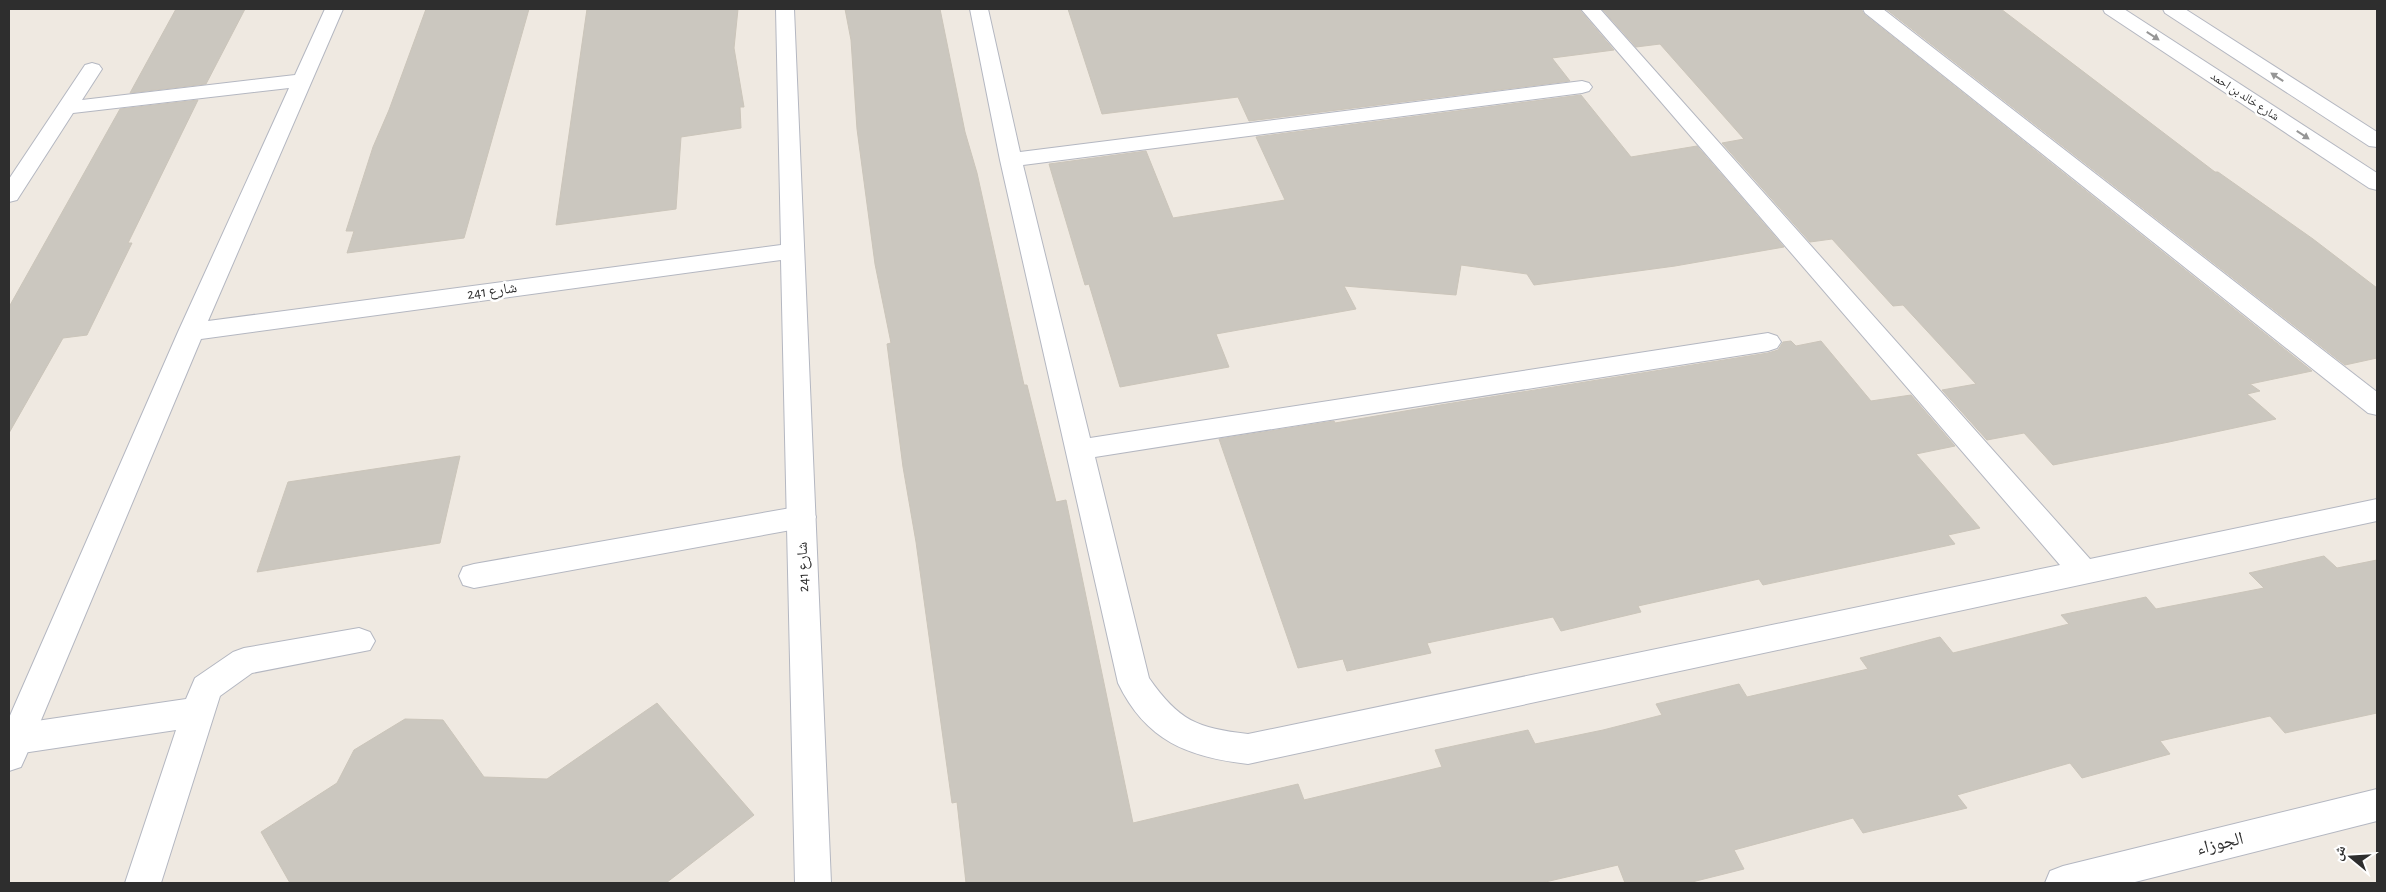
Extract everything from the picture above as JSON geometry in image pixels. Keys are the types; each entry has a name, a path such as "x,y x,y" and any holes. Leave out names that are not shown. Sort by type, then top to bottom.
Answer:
{"street":[{"path":"12,748 190,332 334,9"},
{"name":"شارع 241","path":"785,9 813,883"},
{"path":"979,9 1011,160 1134,684 1152,710 1177,732 1211,745 1248,749 2377,510"},
{"path":"1590,9 2085,573"},
{"path":"1872,9 2377,406"},
{"name":"شارع خالد بن احمد","path":"2112,9 2377,183"},
{"path":"2172,9 2377,141"},
{"path":"9,195 92,69"},
{"path":"70,100 305,73"},
{"path":"1011,160 1582,87"},
{"name":"شارع 241","path":"190,332 794,251"},
{"path":"1078,450 1768,342"},
{"path":"474,576 802,517"},
{"path":"144,883 206,688 244,661 359,642"},
{"path":"12,748 198,712"},
{"name":"الجوزاء","path":"2063,883 2377,805"}],"building":[{"path":"176,9 245,9 206,84 130,93"},
{"path":"426,9 529,9 464,238 347,253 354,231 346,231 373,147 389,110"},
{"path":"587,9 738,9 734,48 744,107 740,107 741,128 681,137 676,209 556,225"},
{"path":"845,9 940,9 965,132 977,173 1024,385 1027,385 1056,502 1066,500 1133,823 1298,784 1304,800 1442,767 1435,750 1528,730 1535,744 1603,730 1662,715 1656,704 1739,684 1747,697 1868,669 1860,658 1940,637 1953,653 2069,624 2061,615 2146,597 2156,609 2264,588 2249,573 2324,556 2337,568 2377,560 2377,713 2285,733 2270,716 2160,741 2170,754 2082,778 2070,763 1957,795 1967,808 1863,833 1853,818 1734,850 1744,869 1688,883 1625,883 1618,865 1541,883 966,883 957,802 952,803 916,542 903,467 887,344 891,343 875,264 857,129 851,40"},
{"path":"1068,9 1579,9 1614,50 1552,58 1570,81 1249,121 1238,97 1102,114"},
{"path":"1602,9 1861,9 1864,14 2312,371 2250,384 2260,391 2247,394 2276,419 2169,442 2053,465 2024,433 1987,440 1942,390 1976,384 1903,305 1893,306 1832,239 1810,242 1722,143 1744,139 1660,44 1636,47"},
{"path":"1886,9 2001,9 2215,172 2218,172 2313,239 2377,288 2377,358 2345,365"},
{"path":"1581,95 1631,157 1697,146 1784,247 1675,266 1534,285 1527,274 1461,265 1456,295 1344,286 1356,309 1216,334 1229,367 1120,387 1089,284 1085,285 1049,164 1146,151 1173,218 1285,200 1256,137"},
{"path":"198,100 128,243 132,243 87,335 63,338 9,433 9,307 120,109"},
{"path":"1791,341 1796,346 1821,341 1871,401 1911,395 1955,446 1916,454 1980,528 1948,535 1955,544 1763,585 1759,579 1638,606 1641,612 1561,631 1553,617 1427,643 1431,653 1347,671 1343,659 1298,668 1219,439 1334,421 1335,423 1768,353 1778,350 1783,342"},
{"path":"460,456 440,543 257,572 288,482"},
{"path":"657,703 754,815 666,883 290,883 261,832 337,783 354,750 405,719 443,720 484,777 547,779"}]}
